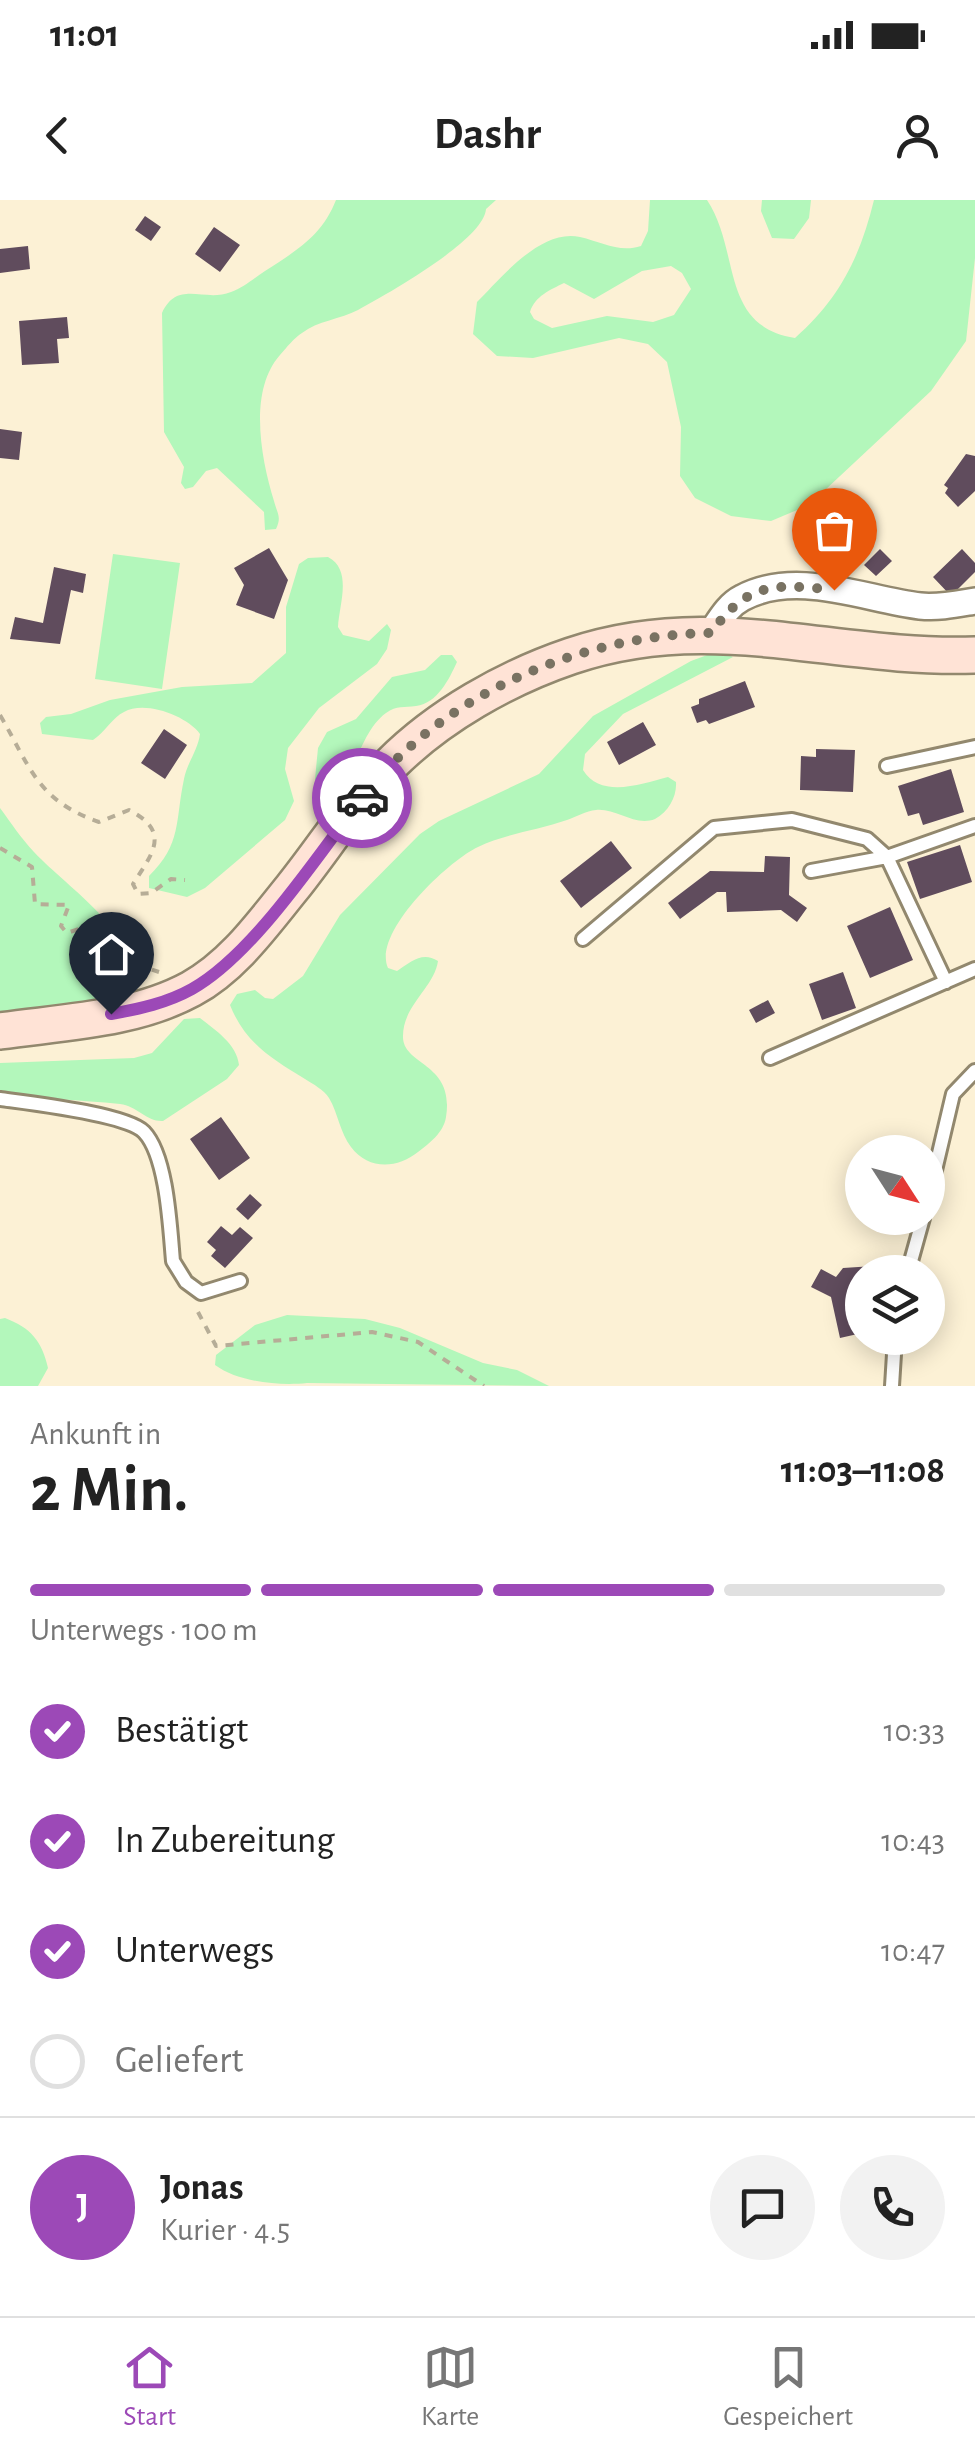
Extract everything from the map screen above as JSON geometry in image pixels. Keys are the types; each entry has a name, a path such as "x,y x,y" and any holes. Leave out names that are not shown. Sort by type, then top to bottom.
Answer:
{"main road":[{"path":"0,1031 158,1003 195,987 242,948 373,784 418,741 453,715 525,674 570,656 635,640 711,633 879,652 975,655"}],"street":[{"path":"711,633 730,606 741,598 783,588 834,590 922,606 975,600"}],"lane":[{"path":"887,766 975,748"},
{"path":"582,939 714,828 792,820 867,839 886,857 946,982"},
{"path":"811,871 886,857 975,826"},
{"path":"770,1058 975,969"},
{"path":"943,1135 953,1094 975,1071"},
{"path":"0,1099 100,1116 139,1127 151,1142 158,1162 174,1260 194,1288 206,1293 240,1282"},
{"path":"892,1386 894,1355"}],"path":[{"path":"0,715 26,768 48,793 99,822 130,810 154,834 156,846 134,884 138,894 152,893 171,879 185,880"},
{"path":"0,848 32,867 34,904 69,904 61,926 68,934 85,926 118,942 142,966 162,972 155,989 158,1003"},
{"path":"194,1288 192,1300 216,1346 372,1332 418,1342 484,1386"}],"green space":[{"path":"336,200 496,200 469,236 432,265 358,310 308,329 280,355 270,370 261,406 262,446 279,518 276,529 265,530 264,512 217,468 206,471 193,487 185,489 181,483 184,467 164,432 162,313 168,303 184,294 221,295 244,285 307,242"},
{"path":"650,200 707,200 743,303 754,319 771,331 795,338 824,308 846,275 874,200 975,200 975,258 966,341 931,391 809,505 771,521 731,516 695,498 680,476 681,427 667,362 648,344 619,338 533,358 497,356 473,334 477,302 537,247 565,236 633,248 641,246 648,231","holes":["671,266 682,273 691,289 674,315 653,322 607,316 552,328 534,319 530,312 539,298 564,283 594,299 642,271"]},
{"path":"762,200 811,200 809,218 794,239 772,238 761,211"},
{"path":"113,554 180,563 162,689 95,679"},
{"path":"328,557 336,563 342,579 338,627 343,635 369,641 387,624 391,630 387,649 377,664 319,708 288,748 285,769 294,801 285,820 205,888 187,897 149,888 149,876 167,853 176,831 185,773 200,734 176,716 143,708 120,714 93,740 42,734 40,723 46,717 71,714 110,700 182,687 252,683 286,653 286,607 299,564 308,558"},
{"path":"718,651 733,657 623,714 585,754 583,770 600,784 622,787 668,777 676,782 671,803 660,816 640,821 596,810 488,843 449,867 402,918 386,953 388,968 397,971 422,957 438,961 431,980 408,1015 403,1036 411,1054 443,1085 446,1117 431,1141 401,1162 383,1165 358,1155 347,1141 327,1095 271,1057 243,1030 230,1005 237,994 255,990 273,999 303,976 340,915 420,834 439,821 539,774 593,716 691,661"},
{"path":"441,655 452,655 457,662 437,695 424,704 386,713 370,731 341,782 332,789 320,786 315,779 318,748 327,732 356,719 392,677 425,670"},
{"path":"0,808 34,852 116,933 134,971 136,993 0,1019"},
{"path":"200,1018 230,1044 239,1065 227,1079 163,1121 120,1104 0,1092 0,1063 134,1058 152,1053 184,1019"},
{"path":"287,1315 365,1319 400,1328 483,1363 517,1370 549,1386 272,1383 247,1379 215,1365 216,1355 255,1325"},
{"path":"0,1319 28,1331 42,1350 48,1368 38,1386 0,1386"}],"building":[{"path":"145,216 161,227 151,241 135,230"},
{"path":"214,227 240,245 220,272 195,254"},
{"path":"28,246 30,269 0,273 0,249"},
{"path":"67,317 69,338 57,339 59,363 22,365 19,321"},
{"path":"0,429 22,432 19,460 0,458"},
{"path":"966,454 975,456 975,491 958,507 945,493 948,488 944,485"},
{"path":"269,548 288,580 274,619 236,605 244,585 234,568"},
{"path":"880,549 892,561 876,576 864,565"},
{"path":"962,549 975,563 975,572 951,596 933,577"},
{"path":"54,567 86,574 83,593 71,590 60,644 10,639 15,617 43,623"},
{"path":"745,681 755,707 709,724 706,720 697,723 691,707 699,704 699,699"},
{"path":"643,722 656,745 619,765 607,742"},
{"path":"164,729 187,745 165,779 141,763"},
{"path":"816,749 855,750 853,792 800,790 801,756 816,757"},
{"path":"951,769 964,812 923,825 919,813 908,816 898,786"},
{"path":"611,841 632,868 581,908 560,881"},
{"path":"960,845 972,882 920,899 907,862"},
{"path":"765,856 790,857 789,895 807,908 797,922 781,910 727,912 726,892 717,892 680,919 668,903 710,871 764,872"},
{"path":"890,907 913,960 870,978 847,926"},
{"path":"843,972 856,1008 822,1020 809,984"},
{"path":"768,1000 775,1013 756,1023 749,1010"},
{"path":"221,1117 250,1158 219,1180 190,1139"},
{"path":"250,1194 262,1205 248,1220 236,1209"},
{"path":"221,1226 232,1235 240,1227 253,1238 225,1268 211,1256 216,1250 207,1242"},
{"path":"843,1268 845,1337 840,1338 831,1297 811,1287 821,1269 836,1277"}],"way so far":[{"path":"362,798 418,741 453,715 525,674 601,647 684,633 711,633 730,606 760,591 806,587 834,590"}],"route":[{"path":"111,1014 175,997 224,965 257,931 362,798"}]}
